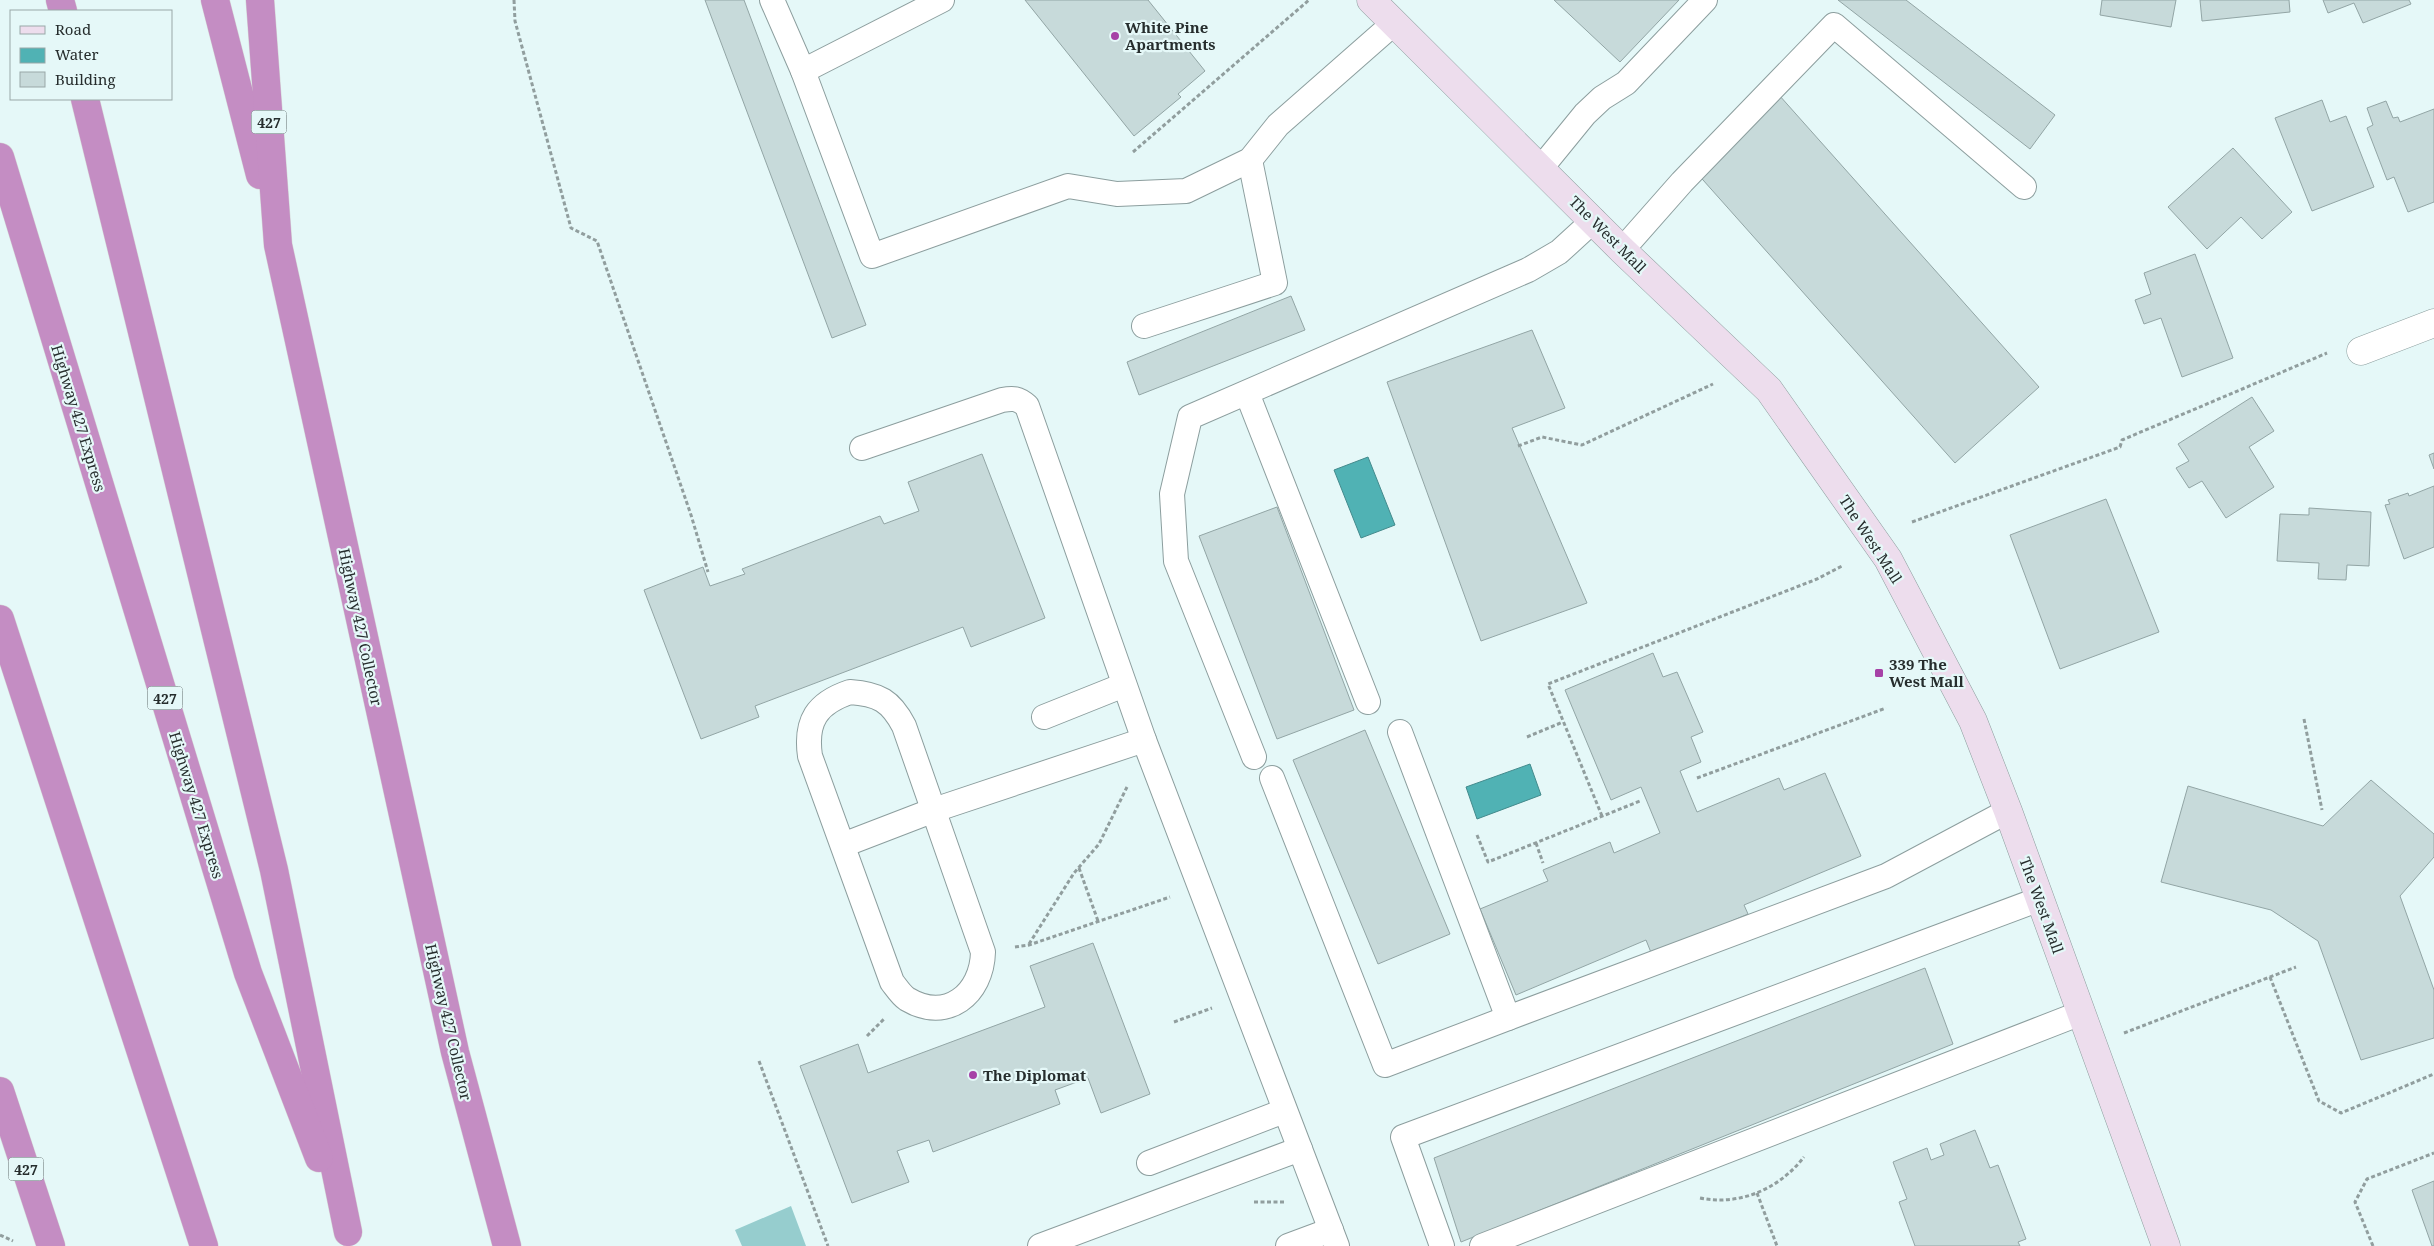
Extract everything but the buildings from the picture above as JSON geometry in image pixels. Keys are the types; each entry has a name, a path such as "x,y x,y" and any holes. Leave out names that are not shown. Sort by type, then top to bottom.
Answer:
{"highway":[{"path":"215,0 278,245"},
{"name":"Highway 427 Collector","path":"260,0 278,245 454,1052 507,1246"},
{"path":"85,100 274,870 350,1239"},
{"name":"Highway 427 Express","path":"0,157 248,973 350,1239"},
{"path":"0,619 204,1246"},
{"name":"427","path":"0,1091 51,1246"},
{"path":"0,1153 27,1215 44,1246"}],"main road":[{"name":"The West Mall","path":"1371,0 1622,250 1769,390 1888,559 1973,721 2008,811 2166,1246"}],"street":[{"path":"2362,351 2434,323"}],"lane":[{"path":"772,0 803,71 872,256 1068,186 1116,194 1186,191 1250,160 1278,125 1393,24"},
{"path":"803,71 942,0"},
{"path":"1541,168 1584,114 1602,98 1626,83 1705,0"},
{"path":"1622,250 1682,182 1834,25 2024,187"},
{"path":"1144,326 1275,283 1250,160"},
{"path":"1254,758 1176,561 1172,494 1190,417 1528,270 1559,252 1594,220"},
{"path":"1247,393 1368,702"},
{"path":"862,448 1002,400 1013,398 1021,400 1027,406 1144,740 1334,1238 1288,1246"},
{"path":"1044,717 1124,685"},
{"path":"850,692 868,693 884,700 896,711 904,726 983,952 983,966 979,980 960,1001 946,1006 932,1007 918,1004 905,998 892,982 842,845 810,756 808,739 811,723 820,708 834,698 850,692"},
{"path":"1400,732 1508,1018"},
{"path":"842,845 934,810 1144,740"},
{"path":"1272,778 1385,1065 1886,876 2008,811"},
{"path":"1442,1246 1402,1137 2040,899"},
{"path":"1482,1246 2081,1013"},
{"path":"1149,1163 1284,1111"},
{"path":"1040,1246 1300,1149"}],"path":[{"path":"514,0 516,21 571,228 597,241 692,515 708,572"},
{"path":"1133,152 1309,0"},
{"path":"1912,522 2120,448 2122,440 2327,353 2362,351"},
{"path":"1518,446 1542,436 1582,445 1746,368"},
{"path":"1602,816 1548,684 1818,579 1842,566"},
{"path":"1696,778 1886,708"},
{"path":"2304,719 2322,810"},
{"path":"1527,737 1563,722"},
{"path":"1029,945 1079,868 1099,844 1128,786"},
{"path":"1477,835 1488,862 1640,801"},
{"path":"1536,843 1543,863"},
{"path":"1079,868 1098,922"},
{"path":"983,952 1029,945 1176,895"},
{"path":"2092,1044 2296,967"},
{"path":"2270,977 2318,1102 2341,1112 2434,1074"},
{"path":"1174,1022 1217,1006"},
{"path":"759,1061 828,1246"},
{"path":"2372,1246 2355,1202 2366,1179 2434,1153"},
{"path":"1757,1193 1778,1246"}],"shaded area":[{"path":"791,1206 806,1246 742,1246 735,1230"}],"water":[{"path":"1368,457 1395,525 1361,538 1334,470"},
{"path":"1530,764 1541,795 1477,819 1466,787"}],"place":[{"name":"White Pine Apartments","path":"1115,36"},
{"name":"339 The West Mall","path":"1879,673"},
{"name":"The Diplomat","path":"973,1075"}]}
